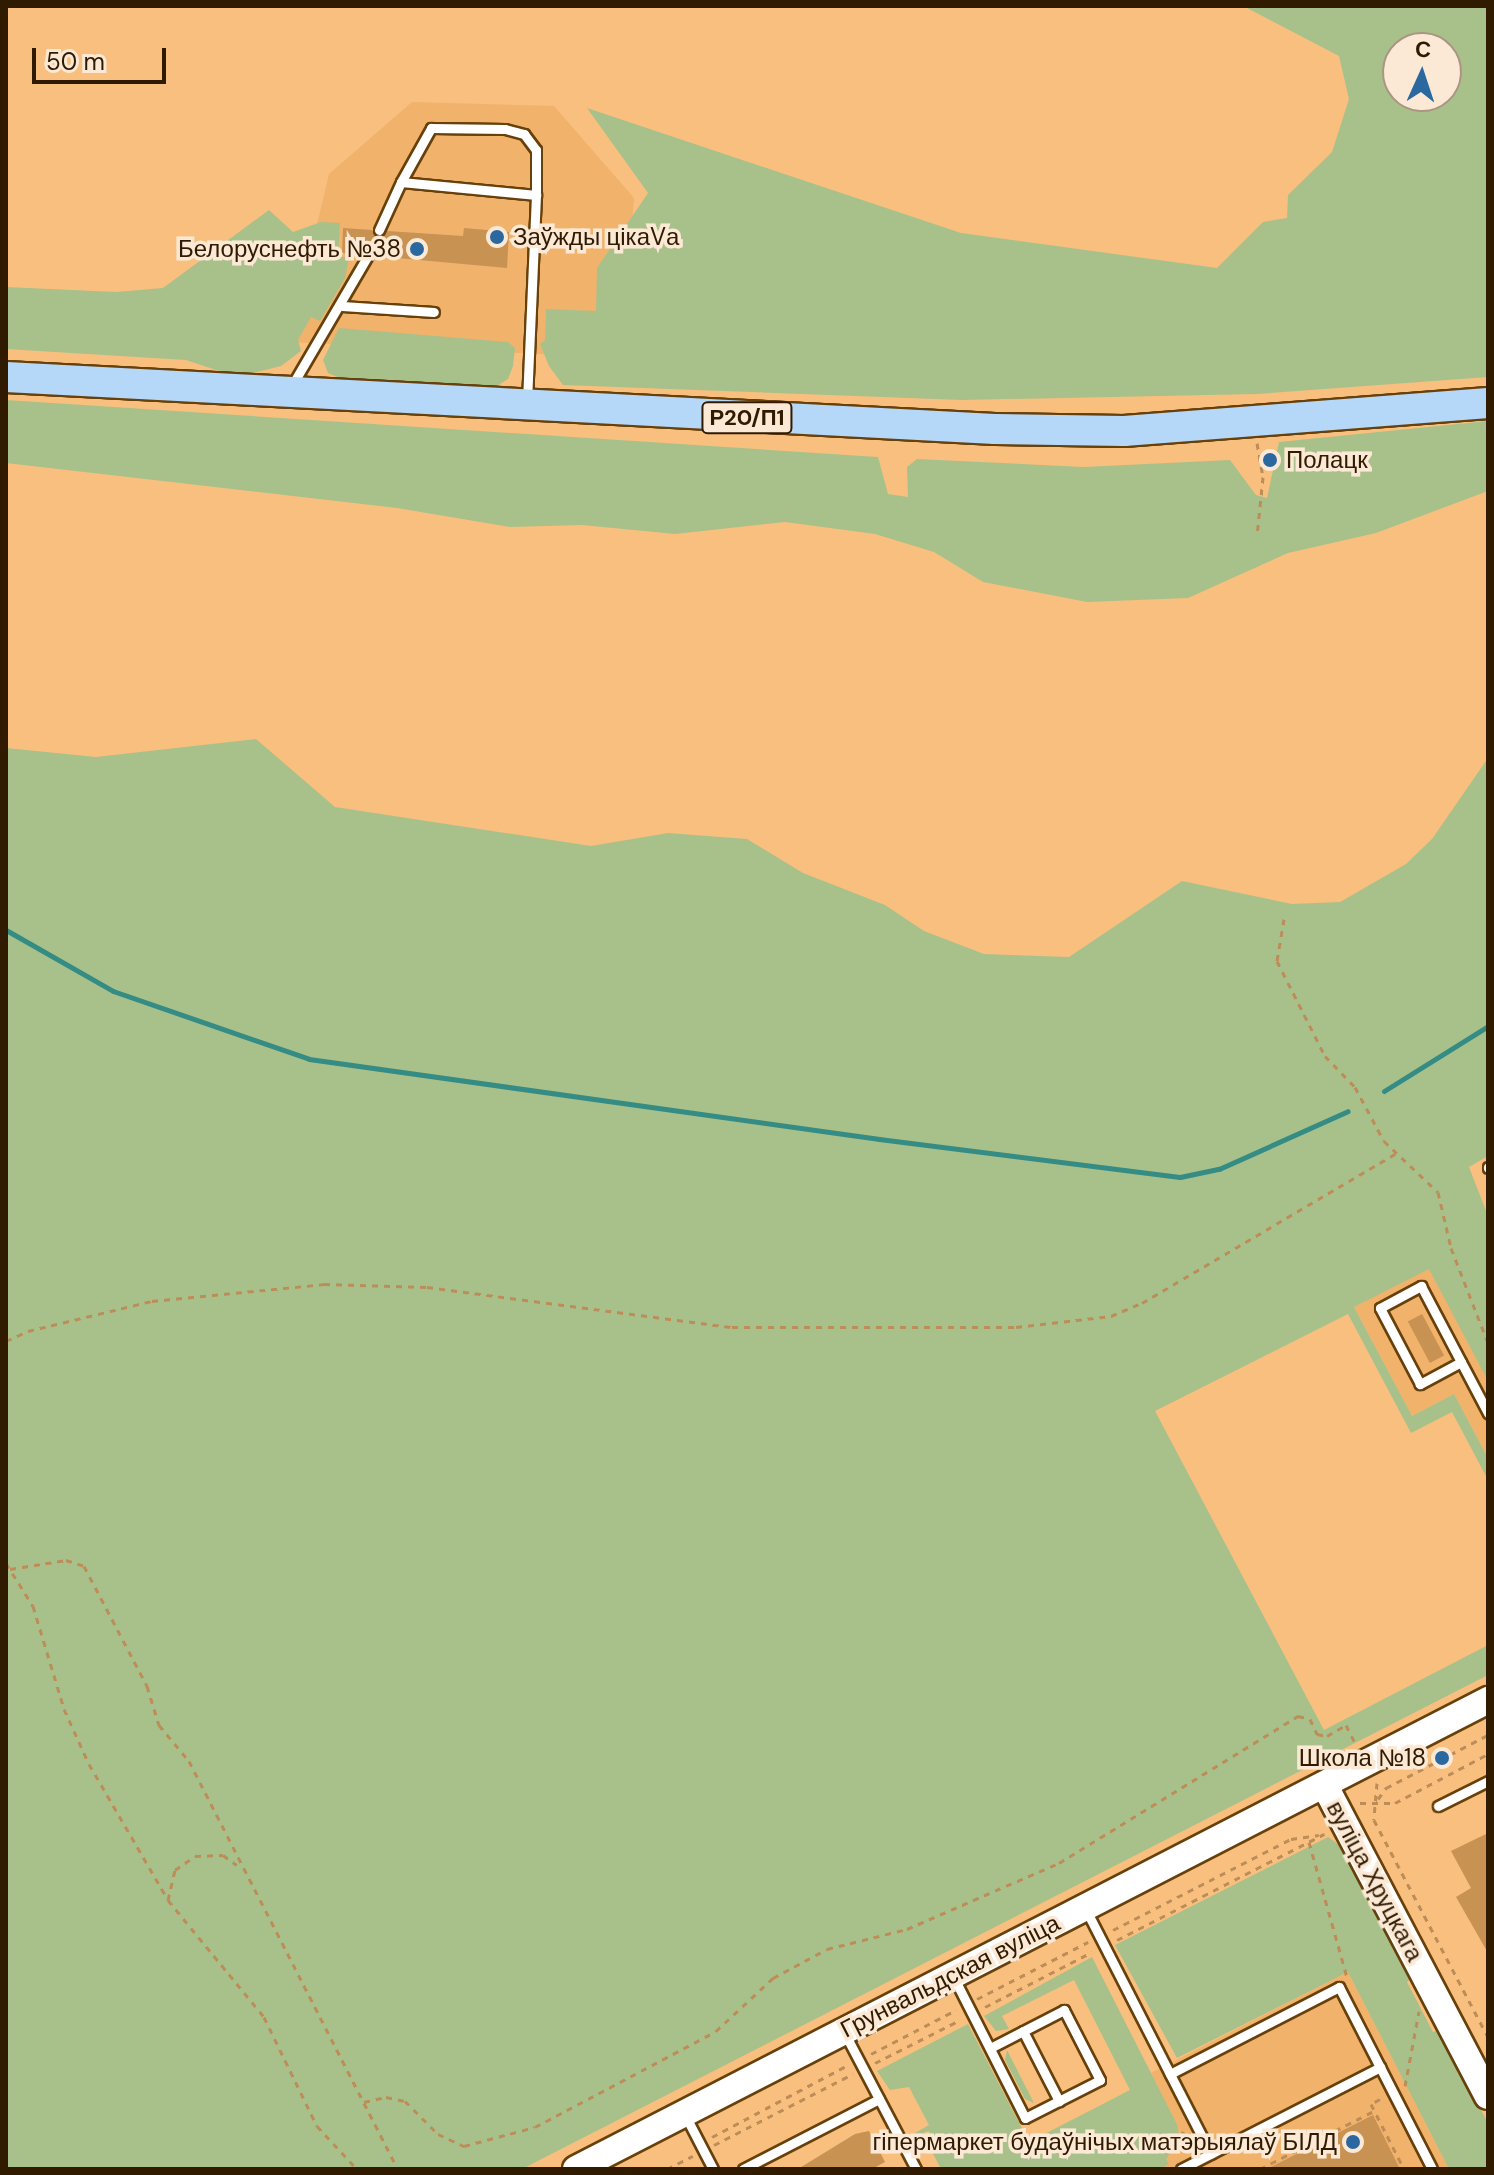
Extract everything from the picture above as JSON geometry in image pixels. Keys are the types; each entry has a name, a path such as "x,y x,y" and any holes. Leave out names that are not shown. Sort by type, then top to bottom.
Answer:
{"main road":[{"name":"Р20/П1","path":"6,377 527,407 995,429 1124,431 1253,424 1488,403"},
{"name":"вуліца Хруцкага","path":"1488,1700 1325,1786 1488,2096"},
{"name":"Грунвальдская вуліца","path":"576,2169 1325,1786"}],"lane":[{"path":"379,230 431,128 505,129 524,134 536,150 527,407"},
{"path":"401,182 536,195"},
{"path":"286,394 342,306 368,255"},
{"path":"342,306 434,312"},
{"path":"1461,1362 1420,1384 1380,1308 1421,1286 1488,1413"},
{"path":"1438,1806 1488,1781"},
{"path":"1085,1908 1211,2154"},
{"path":"952,1975 1025,2118 1100,2080 1064,2010 990,2048"},
{"path":"1170,2074 1339,1987 1432,2169"},
{"path":"843,2031 916,2169"},
{"path":"1023,2031 1059,2101"},
{"path":"1181,2169 1380,2067"},
{"path":"743,2169 879,2099"},
{"path":"684,2114 713,2169"}],"path":[{"path":"1253,424 1263,477 1257,536"},
{"path":"1284,919 1277,961 1325,1056 1355,1087 1384,1141 1438,1192 1451,1248 1488,1343"},
{"path":"6,1341 28,1331 152,1301 324,1284 427,1287 732,1327 1016,1327 1111,1316 1142,1303 1397,1153"},
{"path":"10,1569 66,1560 84,1566 147,1686 159,1725 189,1761 240,1867 398,2169"},
{"path":"6,1563 33,1606 64,1709 89,1764 168,1900 264,2017 317,2126 357,2169"},
{"path":"364,2102 386,2097 405,2101 438,2134 464,2146 535,2127 716,2031 773,1978 827,1949 907,1929 1059,1863 1298,1716 1310,1719 1317,1734 1327,1736 1346,1725 1355,1743"},
{"path":"1376,1802 1386,1788 1488,1735"},
{"path":"1360,1803 1395,1803 1488,1754"},
{"path":"1377,1783 1374,1820 1488,2037"},
{"path":"667,2169 703,2151 861,2064 970,2009 1102,1941 1324,1834 1291,1839 970,2009 714,2134 703,2151"},
{"path":"1309,1842 1353,1990"},
{"path":"168,1900 175,1870 195,1856 223,1855 240,1867"},
{"path":"1403,2087 1426,1977"},
{"path":"1396,2073 1410,2101"},
{"path":"1371,2104 1404,2169"},
{"path":"1260,2169 1374,2111"}],"shaded area":[{"path":"412,102 554,106 634,198 621,358 289,342 329,174"},
{"path":"1433,1265 1488,1374 1488,1458 1454,1394 1412,1416 1354,1307"},
{"path":"1348,1972 1449,2169 1146,2169 1177,2124 1151,2073"}],"green space":[{"path":"1243,6 1488,6 1488,377 1257,394 962,400 563,385 549,366 540,344 545,340 546,309 596,311 597,268 648,193 587,108 961,233 1217,268 1263,222 1287,218 1288,195 1332,152 1349,99 1339,56"},
{"path":"269,210 293,232 321,222 340,223 338,257 349,257 345,278 320,321 311,317 298,340 301,351 281,366 253,373 222,372 186,360 6,349 6,287 116,292 163,288"},
{"path":"339,328 508,342 515,348 513,366 508,379 495,387 342,379 328,373 323,360"},
{"path":"6,400 878,457 888,494 908,497 907,467 917,459 1084,467 1230,460 1256,495 1267,498 1279,442 1488,421 1488,491 1376,533 1288,553 1188,598 1087,602 983,582 934,552 875,534 785,522 675,534 582,525 510,527 397,508 6,463"},
{"path":"256,739 335,807 591,846 668,833 747,839 803,873 885,905 924,931 984,954 1069,957 1182,881 1292,904 1340,902 1406,864 1432,839 1488,758 1488,1156 1469,1167 1488,1216 1488,1381 1429,1269 1354,1307 1412,1416 1454,1394 1488,1458 1488,1480 1452,1412 1411,1433 1348,1314 1155,1411 1324,1730 1488,1645 1488,1675 522,2169 6,2169 6,748 96,757"},
{"path":"1328,1837 1345,1849 1412,1978 1407,1982 1433,2032 1439,2030 1488,2123 1488,2169 1449,2169 1348,1972 1177,2058 1115,1945"},
{"path":"1092,1957 1177,2124 1180,2140 1166,2159 1169,2164 1160,2169 941,2169 927,2142 933,2139 929,2131 908,2137 929,2125 909,2087 890,2090 877,2071 968,2024 1029,2142 1130,2090 1074,1980 1002,2016 1009,2029 996,2031 984,2016"},
{"path":"1007,2050 1034,2103 1025,2099 1005,2060"}],"building":[{"path":"343,228 372,230 379,237 387,231 463,236 464,228 509,232 507,268 375,256 369,248 360,254 342,253"},
{"path":"1422,1314 1444,1355 1430,1363 1408,1322"},
{"path":"1488,1833 1488,1953 1456,1897 1471,1888 1451,1851"},
{"name":"гіпермаркет будаўнічых матэрыялаў БІЛД","path":"1373,2115 1400,2169 1267,2169"},
{"path":"869,2131 885,2162 872,2169 798,2169 855,2134"}],"waterway":[{"path":"6,930 113,991 309,1059 879,1139 1180,1177 1219,1169 1348,1111"},
{"path":"1384,1091 1488,1026"}],"place":[{"name":"Заўжды цікаVа","path":"497,237"},
{"name":"Белоруснефть №38","path":"417,249"},
{"name":"Полацк","path":"1270,460"},
{"name":"Школа №18","path":"1442,1758"},
{"name":"гіпермаркет будаўнічых матэрыялаў БІЛД","path":"1353,2142"}]}
